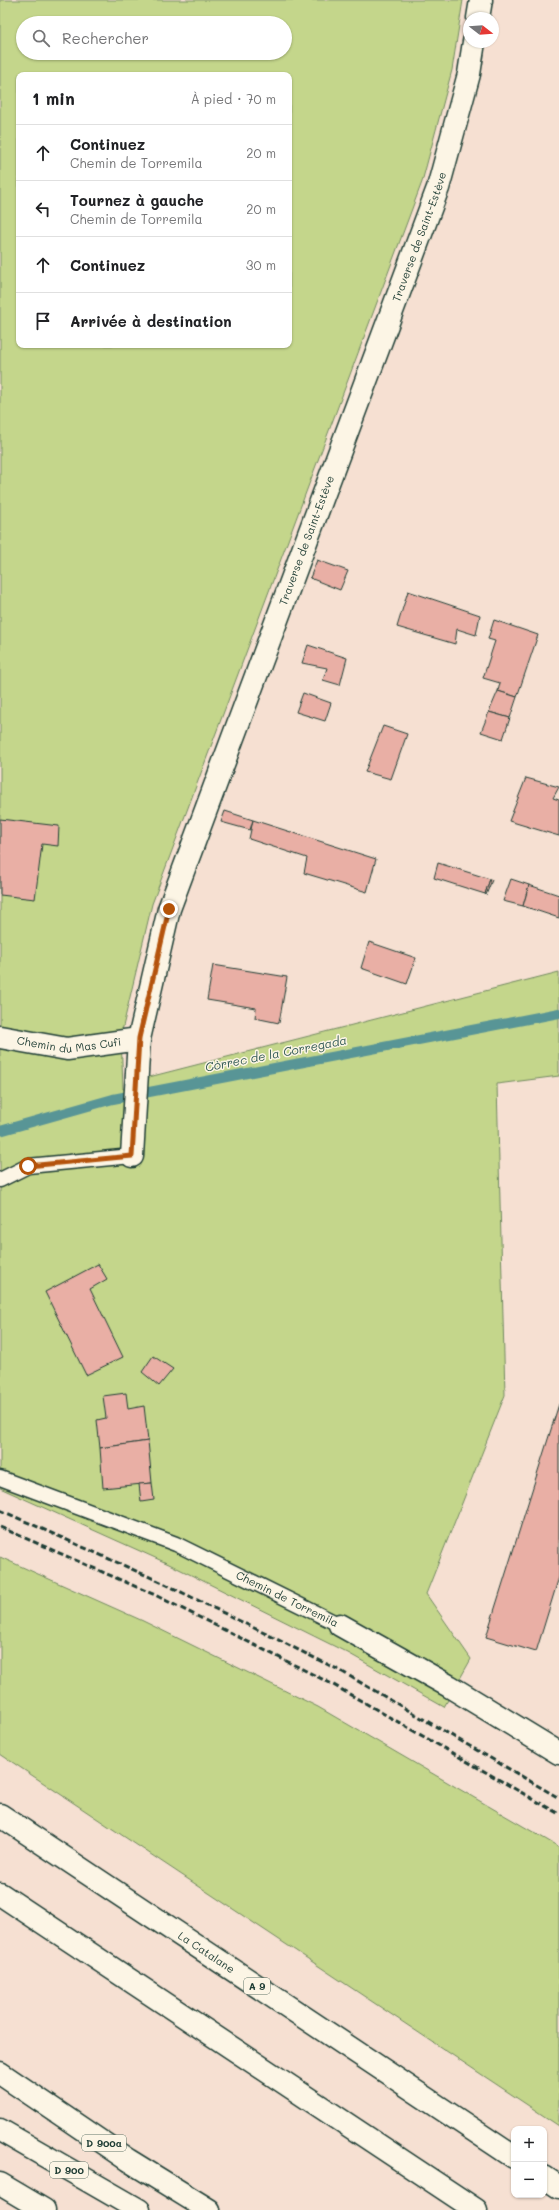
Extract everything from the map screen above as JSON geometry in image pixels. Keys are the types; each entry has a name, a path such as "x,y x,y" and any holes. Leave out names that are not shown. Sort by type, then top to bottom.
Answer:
{"main road":[{"path":"479,12 481,0"},
{"name":"Traverse de Saint-Estève","path":"139,1038 169,909 438,188 469,74 473,48"},
{"name":"Chemin du Mas Cufi","path":"0,1037 67,1049 139,1038"},
{"path":"132,1156 139,1038"},
{"name":"Chemin de Torremila","path":"340,1626 449,1686 559,1753"},
{"name":"La Catalane","path":"0,1814 511,2155"},
{"path":"0,1894 476,2210"},
{"name":"D 900a","path":"0,2074 128,2160 209,2210"},
{"name":"D 900","path":"0,2130 139,2210"},
{"path":"547,2179 559,2187"},
{"path":"0,2184 44,2210"}],"lane":[{"path":"0,1180 28,1166 132,1156"},
{"name":"Chemin de Torremila","path":"0,1478 176,1544 340,1626"}],"green space":[{"path":"0,0 463,0 452,70 422,182 152,904 121,1035 123,1089 149,1077 559,972 559,1076 497,1084 505,1395 426,1594 471,1659 444,1707 348,1653 171,1565 0,1488"},
{"path":"0,1557 143,1621 318,1707 559,1847 559,2126 0,1754"}],"building":[{"path":"317,560 348,571 340,590 310,578"},
{"path":"408,591 480,615 476,635 457,629 455,644 397,627"},
{"path":"494,620 538,635 517,697 498,691 500,683 483,678 495,641 488,639"},
{"path":"308,645 347,658 340,685 323,680 327,668 302,663"},
{"path":"498,691 517,697 510,718 489,712"},
{"path":"303,693 331,703 325,721 296,712"},
{"path":"489,712 510,718 503,739 481,732"},
{"path":"383,726 407,734 391,779 365,772"},
{"path":"526,778 559,787 553,798 559,800 559,836 509,821"},
{"path":"225,811 253,820 250,830 221,822"},
{"path":"0,819 59,826 58,846 42,844 35,899 0,895"},
{"path":"253,820 376,859 367,892 304,873 307,858 249,839"},
{"path":"438,863 490,879 485,894 434,878"},
{"path":"490,879 492,880 486,895 485,894"},
{"path":"511,879 529,885 523,906 503,901"},
{"path":"529,885 559,895 559,918 523,906"},
{"path":"369,942 416,958 407,984 361,968"},
{"path":"213,965 287,977 279,1023 255,1018 256,1008 207,1000"},
{"path":"98,1264 107,1279 90,1289 123,1357 86,1375 45,1292"},
{"path":"153,1356 173,1369 159,1386 142,1372"},
{"path":"126,1393 128,1409 144,1406 148,1441 100,1448 97,1420 106,1418 103,1396"},
{"path":"559,1404 559,1577 536,1652 486,1637"},
{"path":"148,1441 152,1483 103,1488 100,1448"},
{"path":"152,1483 154,1500 141,1502 139,1484"}],"waterway":[{"name":"Còrrec de la Corregada","path":"0,1131 113,1099 559,1013"}],"railway":[{"path":"0,1510 163,1583 339,1670 559,1798"},
{"path":"0,1527 155,1595 330,1683 559,1814"}],"route":[{"path":"28,1166 132,1156 139,1038 169,909"}]}
